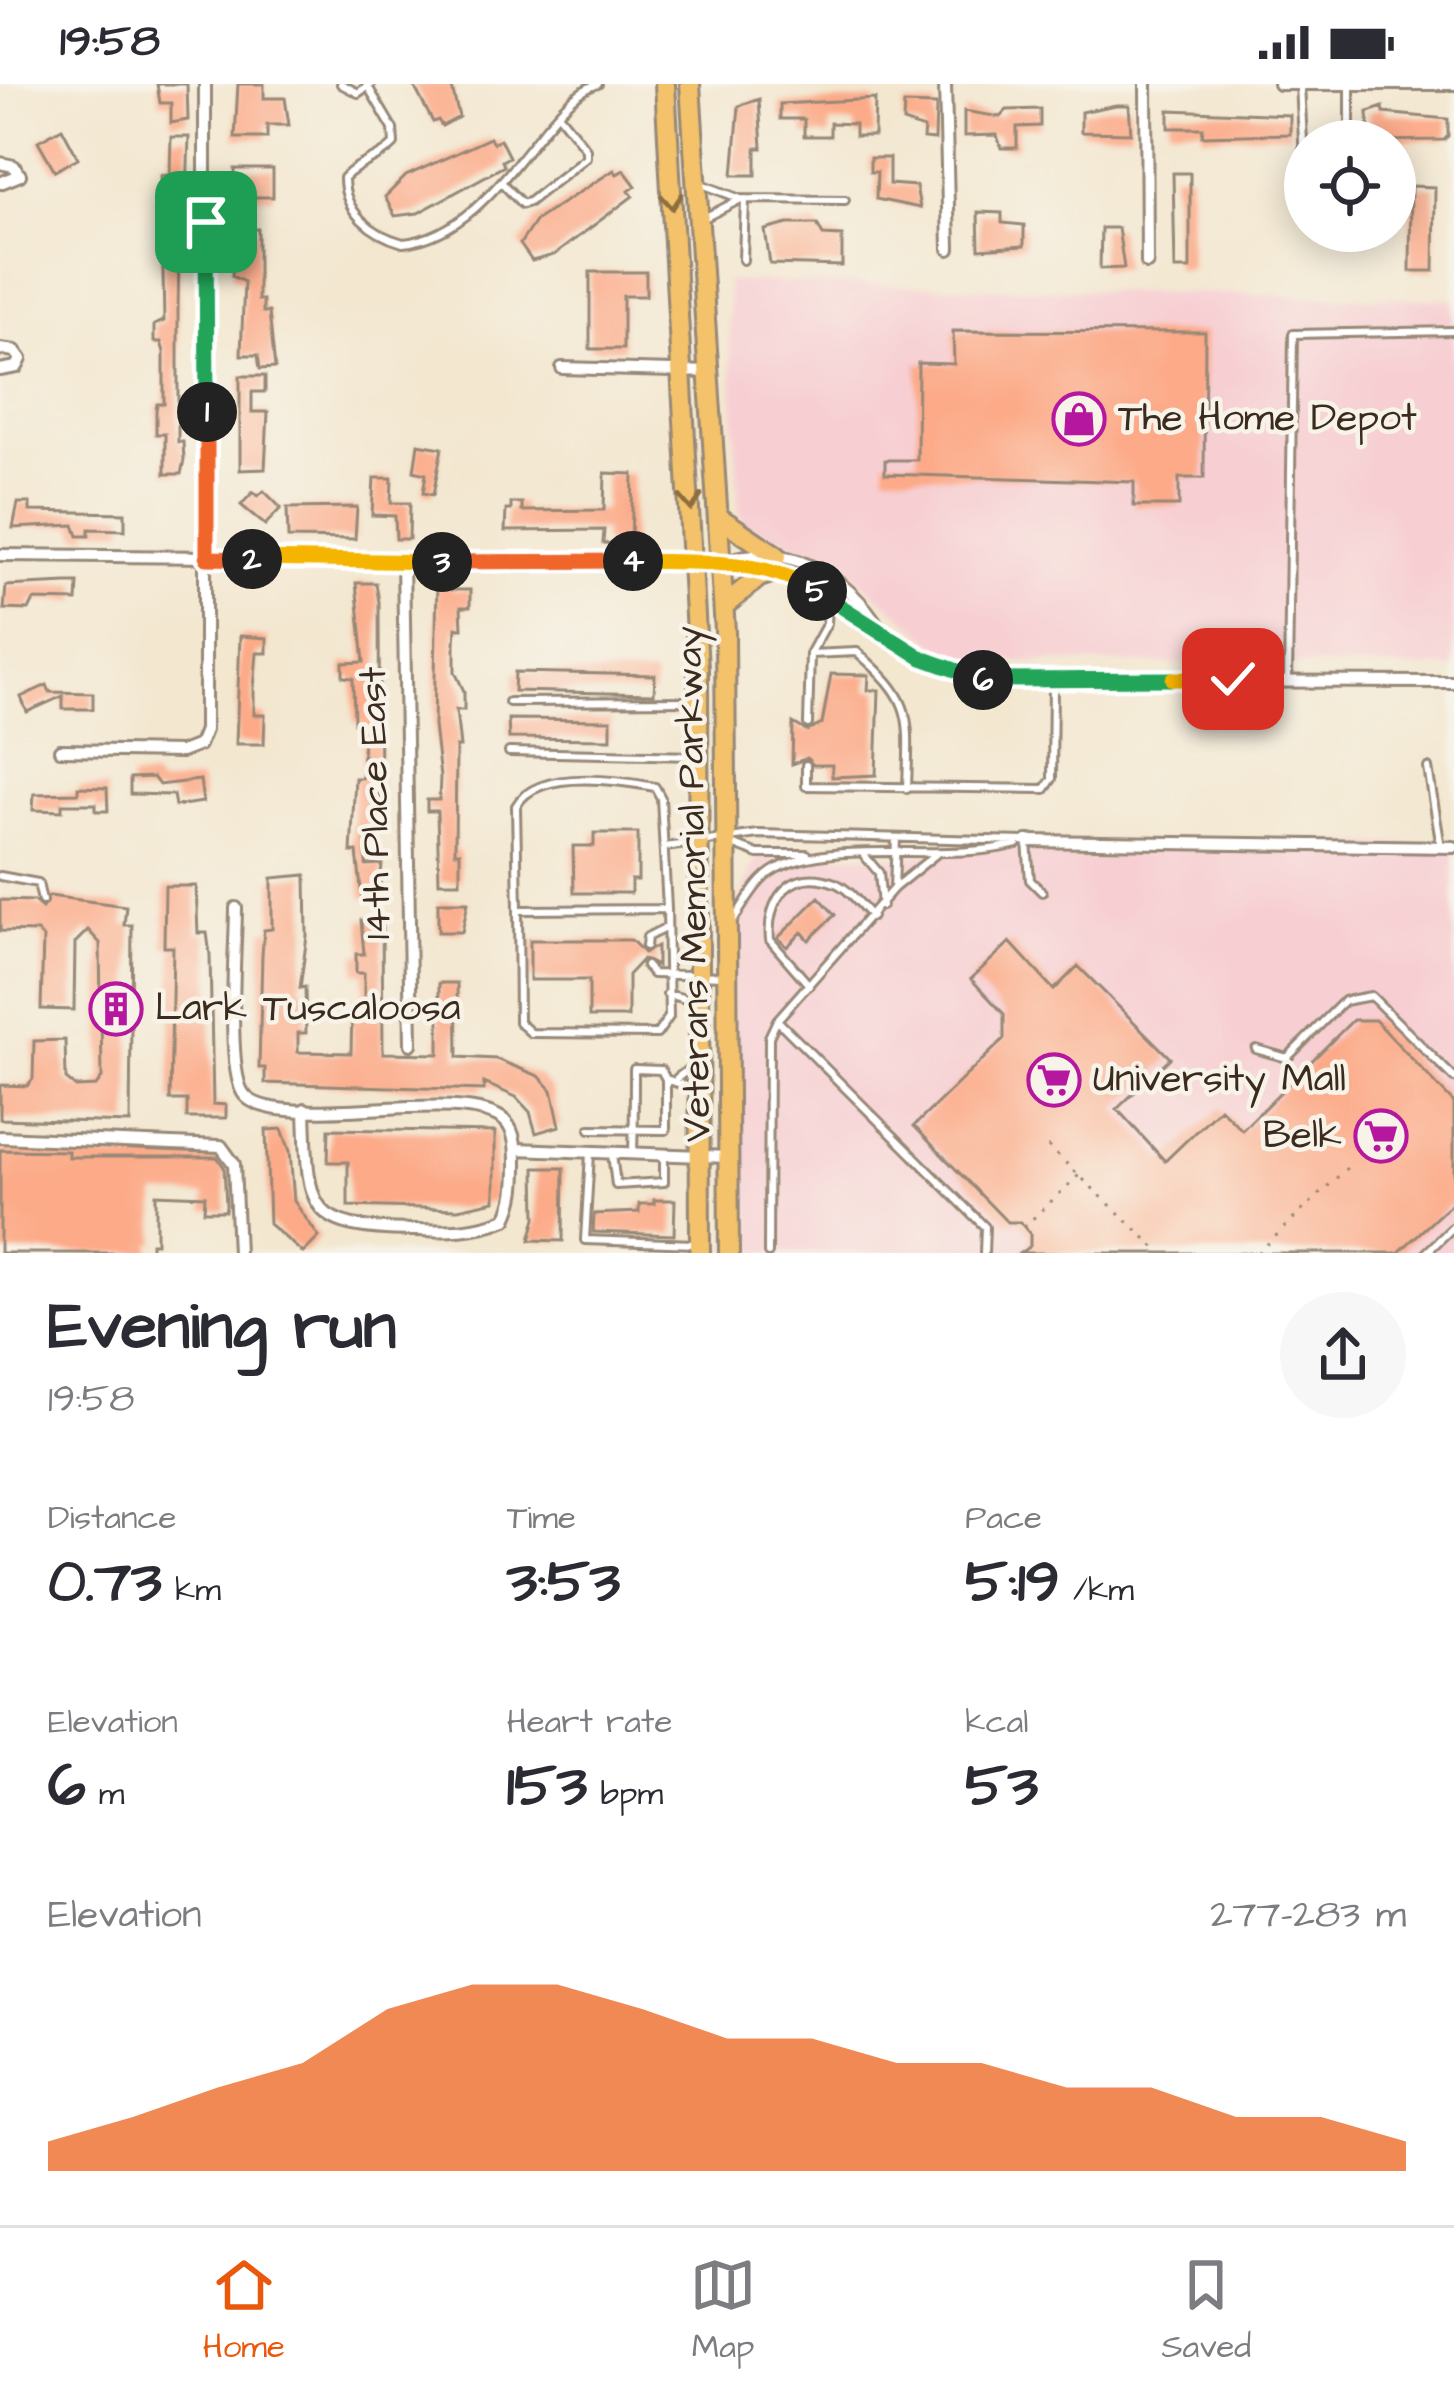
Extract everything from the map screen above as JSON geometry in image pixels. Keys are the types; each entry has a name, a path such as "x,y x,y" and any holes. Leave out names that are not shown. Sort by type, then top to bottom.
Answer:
{"main road":[{"name":"Veterans Memorial Parkway","path":"665,84 699,700 700,1249"},
{"name":"Veterans Memorial Parkway","path":"690,84 723,562 729,1253"},
{"path":"720,518 777,564 724,606"}],"street":[{"path":"60,751 181,752 199,745 207,714 205,84"},
{"path":"945,84 949,249"},
{"path":"1146,84 1147,263"},
{"path":"1279,84 1454,85"},
{"path":"0,164 14,166 20,175 0,183"},
{"path":"0,349 15,351 21,359 17,367 0,370"},
{"path":"562,368 711,372"},
{"path":"0,556 810,565 864,603 880,629"},
{"name":"14th Place East","path":"403,560 411,1044"},
{"path":"777,564 856,620 880,629 922,658 974,679 1454,682"},
{"path":"1027,841 1448,847"},
{"path":"236,908 236,1059 243,1093 263,1106 487,1112 504,1121 516,1149 513,1206 506,1219 462,1232 358,1230 337,1224 311,1190 305,1109"},
{"path":"0,1137 221,1146 234,1164 238,1253"},
{"path":"516,1149 730,1157"}],"lane":[{"path":"340,84 348,92 371,87 393,129 394,144 384,155 355,166 344,178 344,195 374,231 403,243 418,241 503,184 560,116 575,87 598,84"},
{"path":"1300,85 1302,120"},
{"path":"1350,85 1350,120"},
{"path":"503,184 522,204 529,202 586,157 586,149 560,116"},
{"path":"696,182 743,199 845,200"},
{"path":"699,221 743,199"},
{"path":"743,199 743,260"},
{"path":"1288,680 1292,334 1454,331"},
{"path":"808,724 810,654 827,623 828,598"},
{"path":"810,654 857,652 898,687 908,720 907,789"},
{"path":"806,764 806,786 1045,789 1052,779 1053,680"},
{"path":"509,702 699,700"},
{"path":"509,752 700,756"},
{"path":"1428,768 1448,847"},
{"path":"541,784 655,787 665,847 667,909 669,1017 657,1034 531,1033 520,1022 516,806 523,794 541,784"},
{"path":"665,847 729,842 758,834 1027,841"},
{"path":"894,887 896,838"},
{"path":"729,842 758,854 897,856 993,850 1027,841"},
{"path":"1027,841 1030,880 1042,892"},
{"path":"728,927 759,882 811,854"},
{"path":"768,1253 770,1037 777,1020 894,887 936,854"},
{"path":"865,855 879,873 881,907"},
{"path":"0,876 38,883 42,901"},
{"path":"809,985 770,940 772,902 784,887 800,880 832,881 872,917"},
{"path":"518,910 667,909"},
{"path":"646,946 647,937 667,927"},
{"path":"646,966 652,974 729,976"},
{"path":"668,994 700,1006"},
{"path":"1256,1049 1287,1058 1344,1001 1371,996 1454,1078"},
{"path":"777,1020 985,1228 984,1253"},
{"path":"666,1079 677,1078 700,1061"},
{"path":"590,1129 634,1130 666,1130 666,1079 661,1070 634,1070 638,1109 634,1130 633,1151"},
{"path":"677,1078 700,1093"},
{"path":"656,1092 666,1092"},
{"path":"656,1109 666,1110"},
{"path":"590,1149 585,1240 700,1249"},
{"path":"613,1150 616,1185 664,1182 664,1152"},
{"path":"1426,1253 1454,1226"}],"path":[{"path":"1048,1146 1161,1253"},
{"path":"1258,1253 1350,1165"},
{"path":"1024,1227 1080,1175"}],"shaded area":[{"path":"727,281 1454,300 1454,668 969,661 942,649 839,563 746,526 739,511"},
{"name":"University Mall","path":"1027,841 1454,844 1454,1253 730,1253 728,927 758,854 897,856 993,850"}],"building":[{"path":"157,84 187,84 188,120 171,123 171,103 160,103"},
{"path":"238,84 264,84 264,98 285,98 289,125 267,125 267,138 235,138"},
{"path":"413,84 451,84 459,117 442,126 438,120 433,122"},
{"path":"759,99 762,148 756,148 756,175 733,175 739,106"},
{"path":"875,99 874,136 855,136 855,124 830,123 830,136 804,136 804,119 780,119 780,104"},
{"path":"904,104 936,105 935,140 923,139 924,129 903,122"},
{"path":"1129,105 1131,133 1081,132 1081,112"},
{"path":"1383,107 1384,113 1448,119 1448,136 1416,140 1416,120 1368,120 1368,112"},
{"path":"1040,109 1040,126 1017,127 1017,148 1001,148 997,135 964,136 964,111 1000,117 1007,110"},
{"path":"1169,110 1290,115 1290,120 1284,120 1284,134 1202,136 1203,128 1169,128"},
{"path":"62,128 78,158 55,171 38,141"},
{"path":"171,137 189,137 187,193 180,193 181,474 165,474 165,434 156,434 157,404 164,404 164,352 161,342 154,342 154,325 164,321 161,175 170,175"},
{"path":"490,138 493,143 500,139 509,157 502,161 504,166 418,213 395,216 385,197 406,176"},
{"path":"870,158 889,158 889,184 916,186 920,208 876,199 877,172 870,172"},
{"path":"235,169 273,169 273,197 243,197 243,186 235,186"},
{"path":"614,170 617,174 624,170 636,186 629,191 633,196 554,255 532,261 520,244 536,220"},
{"path":"1173,173 1190,173 1190,269 1175,269"},
{"path":"1416,186 1435,187 1434,271 1410,271 1410,252 1416,252"},
{"path":"978,212 1002,213 1002,223 1024,225 1024,246 979,249"},
{"path":"817,224 823,235 842,236 842,266 770,264 765,230"},
{"path":"1101,228 1118,228 1124,268 1100,269"},
{"path":"236,229 258,229 258,300 263,300 263,312 269,312 275,368 260,369 258,355 241,355 244,282 232,276"},
{"path":"590,272 646,272 646,296 623,296 623,349 590,349"},
{"name":"The Home Depot","path":"953,331 1205,332 1204,478 1179,478 1179,506 1134,506 1134,482 885,474 885,460 917,460 918,363 954,364"},
{"path":"240,376 265,376 265,392 252,392 252,412 268,412 265,469 240,470"},
{"path":"418,444 442,448 433,495 423,493 426,474 414,471"},
{"path":"605,473 633,474 631,544 603,543 604,530 505,531 511,503 522,503 522,511 604,510"},
{"path":"374,478 392,478 391,503 410,503 409,539 396,539 395,516 372,515"},
{"path":"264,491 281,508 265,525 241,505 253,492 258,496"},
{"path":"18,503 30,503 30,511 125,513 125,530 89,529 89,536 78,536 74,525 13,528"},
{"path":"357,507 355,539 288,538 287,508"},
{"path":"437,582 451,582 451,590 470,590 470,607 461,607 462,628 456,628 455,643 455,672 464,691 464,710 456,710 460,747 456,747 455,852 460,852 460,882 439,882 437,811 427,811 427,800 439,800 434,726"},
{"path":"78,583 77,601 34,600 29,610 4,609 6,586"},
{"path":"356,583 376,583 379,602 380,820 375,820 375,840 366,840 366,865 382,864 379,897 362,898 357,852 351,852 355,778 362,778 363,768 362,723 354,723 353,678 343,677 343,663 364,662"},
{"path":"240,636 267,638 267,653 257,653 254,688 254,715 265,715 264,744 236,744"},
{"path":"515,672 655,675 654,694 514,691"},
{"path":"831,674 869,675 868,690 879,690 876,775 832,777 832,765 813,765 807,758 792,764 793,723 807,731 822,724"},
{"path":"47,685 50,692 93,693 93,709 63,709 63,696 27,712 21,697"},
{"path":"508,719 611,720 611,739 509,738"},
{"path":"153,777 159,785 200,780 203,802 175,806 173,795 130,794 130,778"},
{"path":"78,787 107,788 108,811 96,811 96,804 62,804 62,811 33,810 34,794 78,793"},
{"path":"594,833 638,833 638,880 631,880 631,893 574,893 573,846 594,846"},
{"path":"306,875 307,936 300,988 305,987 306,1033 298,1033 298,1052 351,1053 352,1008 359,1008 364,998 364,973 356,973 356,954 364,954 361,920 382,920 383,1053 439,1054 439,983 457,983 458,1057 496,1059 539,1076 552,1090 560,1126 536,1133 530,1112 516,1097 484,1083 484,1090 265,1083 265,1068 259,1068 262,955 264,930 272,929 272,878"},
{"path":"165,886 196,886 198,933 207,933 210,955 213,1104 226,1105 226,1118 187,1118 187,1100 170,1100 173,947 164,947"},
{"name":"Lark Tuscaloosa","path":"49,896 126,906 124,925 132,925 130,1123 0,1119 0,1085 27,1086 33,1079 34,1041 65,1040 66,1079 76,1087 96,1086 102,1078 100,943 88,930 75,943 74,1010 41,1009 43,938 37,932 0,931 0,900 34,901 42,908"},
{"path":"819,897 835,915 809,940 802,932 787,947 778,938"},
{"path":"438,902 468,902 462,932 438,932"},
{"path":"530,940 631,940 644,953 657,946 657,966 643,959 628,975 628,1017 589,1017 589,980 530,980"},
{"name":"University Mall","path":"1010,942 1054,990 1078,966 1170,1058 1117,1109 1165,1161 1220,1108 1242,1130 1353,1020 1375,1020 1454,1103 1454,1201 1398,1253 1020,1253 1030,1246 1030,1234 1020,1222 1007,1222 914,1126 1004,1039 1004,1014 971,979"},
{"path":"282,1129 290,1151 294,1201 319,1237 303,1253 269,1224 266,1130"},
{"path":"329,1129 495,1132 495,1201 458,1209 348,1206 348,1162 328,1162"},
{"path":"0,1150 68,1151 68,1157 217,1157 224,1167 225,1211 204,1211 205,1196 156,1194 156,1243 151,1243 151,1253 0,1253"},
{"path":"535,1168 564,1168 563,1241 530,1240 536,1218"},
{"path":"654,1200 675,1200 674,1235 593,1232 594,1214 639,1212 639,1204 654,1204"}],"place":[{"name":"The Home Depot","path":"1079,419"},
{"name":"Lark Tuscaloosa","path":"116,1009"},
{"name":"University Mall","path":"1054,1080"},
{"name":"Belk","path":"1381,1136"}],"route":[{"path":"206,222 207,558 723,562 793,576 922,658 974,679 1233,679"}]}
